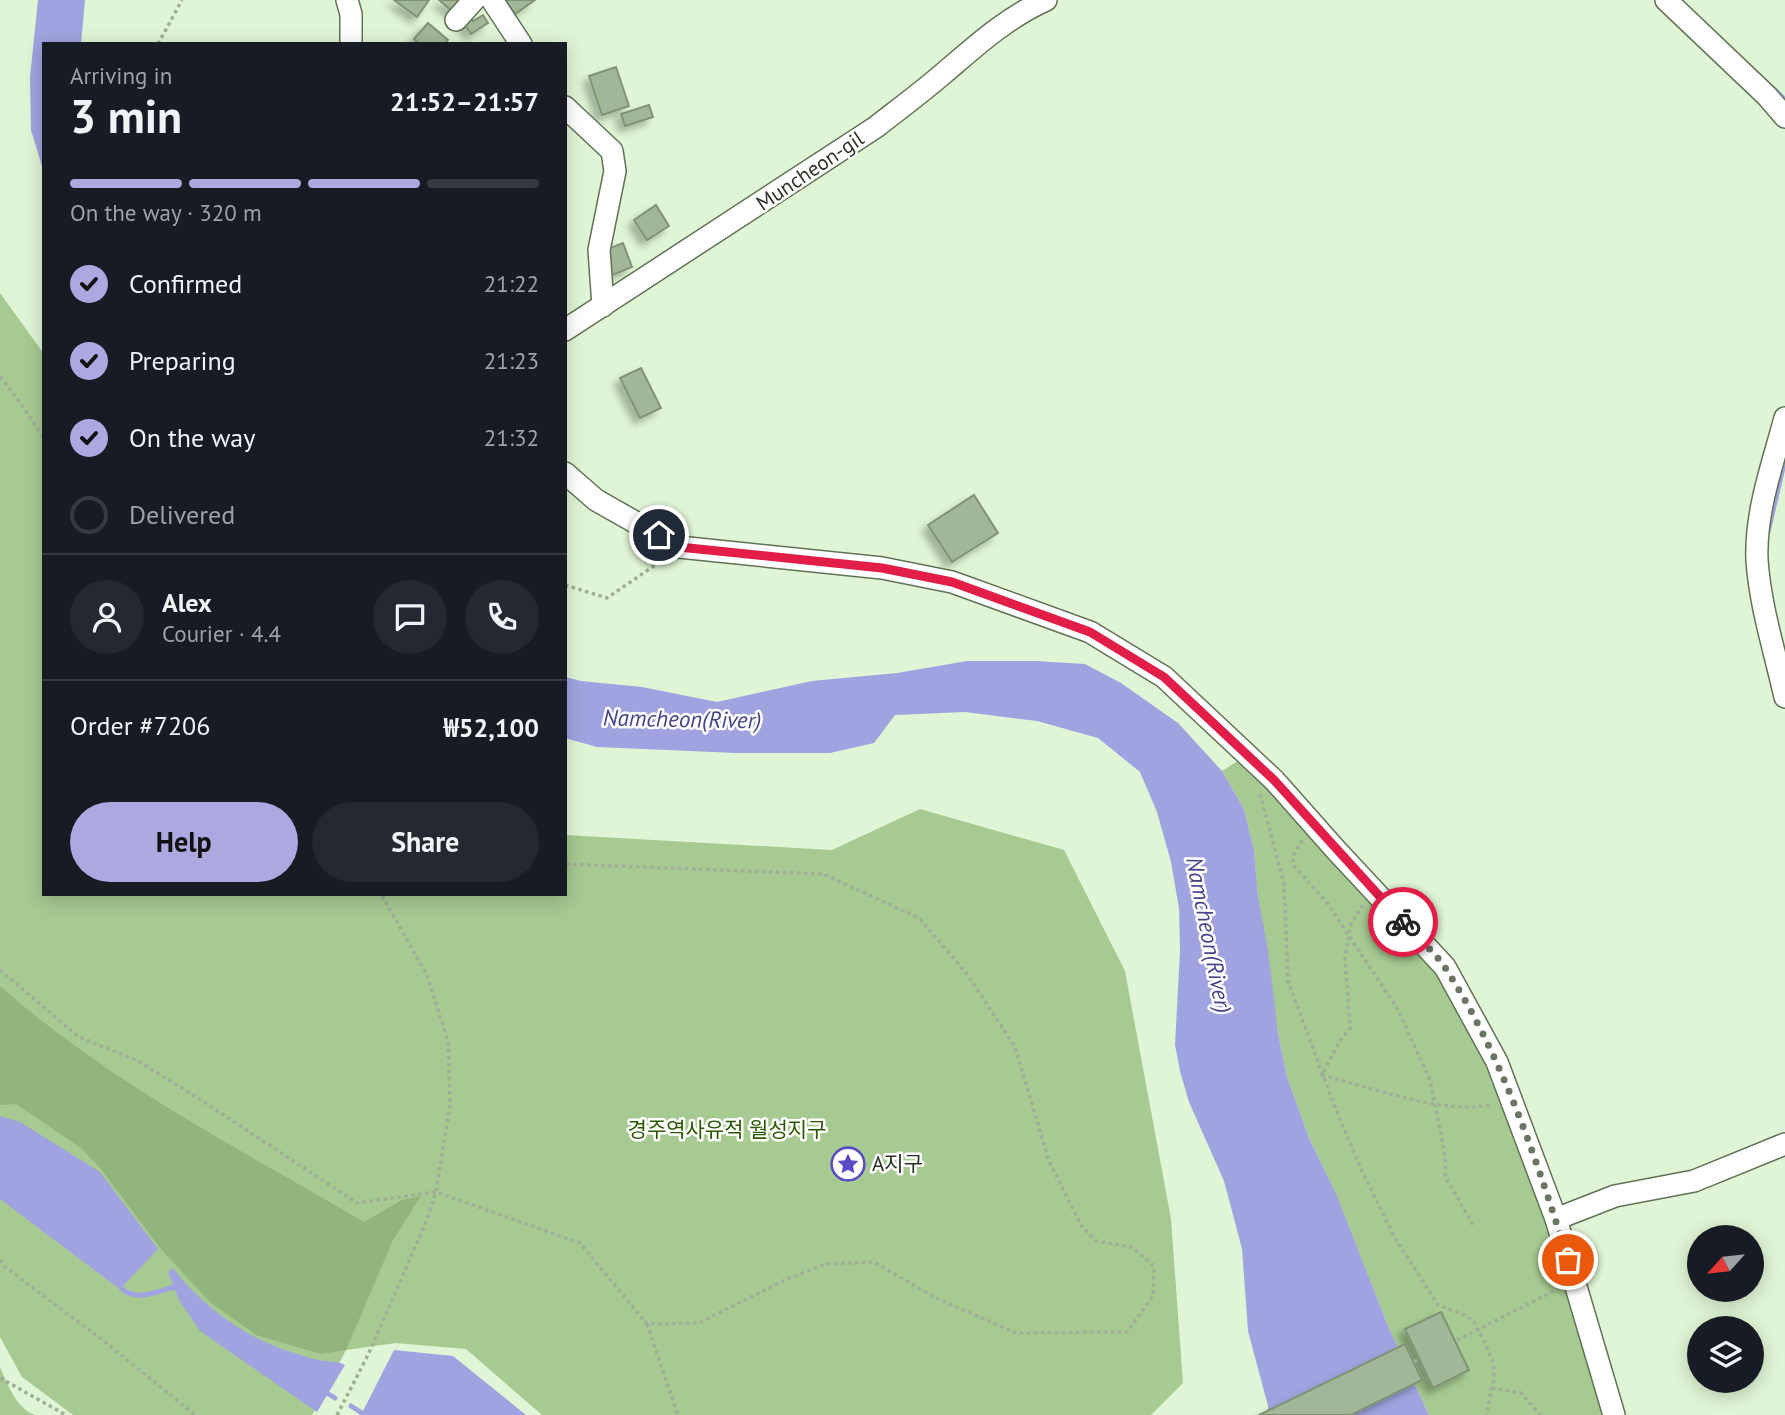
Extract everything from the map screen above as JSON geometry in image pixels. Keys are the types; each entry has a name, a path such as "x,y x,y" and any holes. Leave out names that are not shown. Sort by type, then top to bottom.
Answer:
{"street":[{"path":"347,0 351,15 352,42"},
{"path":"457,20 474,0"},
{"path":"492,0 520,42"},
{"name":"Muncheon-gil","path":"567,329 876,127 918,95 981,40 1020,11 1045,0"},
{"path":"1666,0 1767,96 1785,117"},
{"path":"567,109 612,151 615,171 598,250 603,306"},
{"path":"1785,418 1763,499 1757,557 1760,586 1785,697"},
{"path":"567,475 597,499 679,547 882,568 952,582 1090,632 1164,677 1274,780 1445,967 1497,1062 1556,1219 1564,1283 1614,1415"},
{"path":"1556,1219 1615,1196 1694,1181 1785,1144"}],"path":[{"path":"159,42 182,0"},
{"path":"0,377 42,435"},
{"path":"567,586 607,598 679,547"},
{"path":"1258,788 1284,883 1288,981 1322,1075 1361,1170 1395,1238 1438,1305 1467,1316 1478,1329 1493,1362 1494,1379 1486,1415"},
{"path":"1262,799 1270,807"},
{"path":"1294,832 1311,849"},
{"path":"1302,840 1293,856 1293,865 1328,904 1397,1009 1430,1080 1446,1155 1445,1176 1473,1225"},
{"path":"567,864 822,874 919,918 967,974 1015,1047 1049,1161 1082,1225 1096,1241 1132,1247 1154,1266 1153,1296 1127,1332 1016,1333 936,1298 874,1262 826,1264 785,1280 699,1322 647,1325"},
{"path":"337,1415 368,1355 426,1222 436,1192 450,1105 448,1041 427,975 382,896"},
{"path":"1322,1075 1339,1042 1350,1028 1345,957 1352,924 1365,902"},
{"path":"0,970 79,1037 138,1061 357,1203 436,1192 580,1243 647,1325 678,1415"},
{"path":"1322,1075 1418,1101 1478,1109 1498,1102"},
{"path":"0,1259 5,1267 104,1340 195,1415"},
{"path":"1457,1340 1564,1283"},
{"path":"0,1378 65,1415"},
{"path":"1492,1388 1521,1393 1540,1415"}],"green space":[{"name":"경주역사유적 월성지구","path":"0,293 42,351 42,896 567,896 567,835 832,850 920,809 1064,850 1125,971 1171,1219 1183,1383 1151,1415 542,1415 466,1349 396,1343 346,1350 312,1415 73,1415 22,1377 0,1337"},
{"path":"1247,755 1445,967 1497,1062 1617,1415 1429,1415 1388,1326 1337,1197 1309,1138 1287,1077 1258,896 1254,850 1244,809 1222,771"},
{"path":"0,986 42,1021 130,1084 364,1222 402,1200 421,1196 393,1240 346,1350 321,1354 256,1335 210,1302 160,1248 101,1169 81,1148 16,1104 0,1105"},
{"path":"0,1367 18,1401 28,1412 35,1415 0,1415"}],"water":[{"path":"38,0 85,0 81,42 42,42 42,166 31,130 30,77"},
{"name":"Namcheon(River)","path":"967,661 1085,664 1121,683 1178,723 1222,771 1244,809 1254,850 1258,896 1287,1077 1309,1138 1337,1196 1388,1326 1429,1415 1268,1415 1248,1331 1242,1249 1224,1181 1189,1102 1175,1045 1180,951 1179,908 1171,862 1157,812 1140,772 1098,738 1037,721 965,712 895,715 874,743 830,753 736,753 597,747 567,739 567,678 642,687 717,702 812,681 897,673"},
{"path":"0,1116 20,1122 100,1172 158,1249 121,1288 0,1199"},
{"path":"173,1268 196,1294 239,1328 272,1345 306,1357 345,1365 317,1412 200,1331 179,1300 168,1272"},
{"path":"394,1350 453,1356 526,1415 361,1415"}],"building":[{"path":"394,0 429,0 417,17"},
{"path":"439,0 464,0 454,13"},
{"path":"505,0 535,0 515,14"},
{"path":"483,15 488,23 471,34 462,21 469,16 473,21"},
{"path":"428,23 448,40 417,42 414,39"},
{"path":"616,67 629,106 602,115 589,76"},
{"path":"649,105 653,117 625,126 621,114"},
{"path":"656,205 669,226 647,240 634,220"},
{"path":"623,243 632,267 610,276 600,252"},
{"path":"641,368 661,408 640,418 620,378"},
{"path":"974,495 998,533 952,562 928,525"},
{"path":"1441,1312 1469,1370 1433,1388 1405,1329"},
{"path":"1405,1344 1422,1380 1351,1415 1259,1415"}],"waterway":[{"path":"1775,90 1785,100"},
{"path":"1768,532 1785,459"},
{"path":"121,1288 140,1295 174,1287"},
{"path":"327,1393 335,1398"},
{"path":"351,1406 362,1413"}],"way so far":[{"path":"1403,922 1445,967 1497,1062 1556,1219 1568,1260"}],"place":[{"name":"A지구","path":"848,1164"}],"route":[{"path":"659,535 679,547 882,568 952,582 1090,632 1164,677 1274,780 1403,922"}]}
